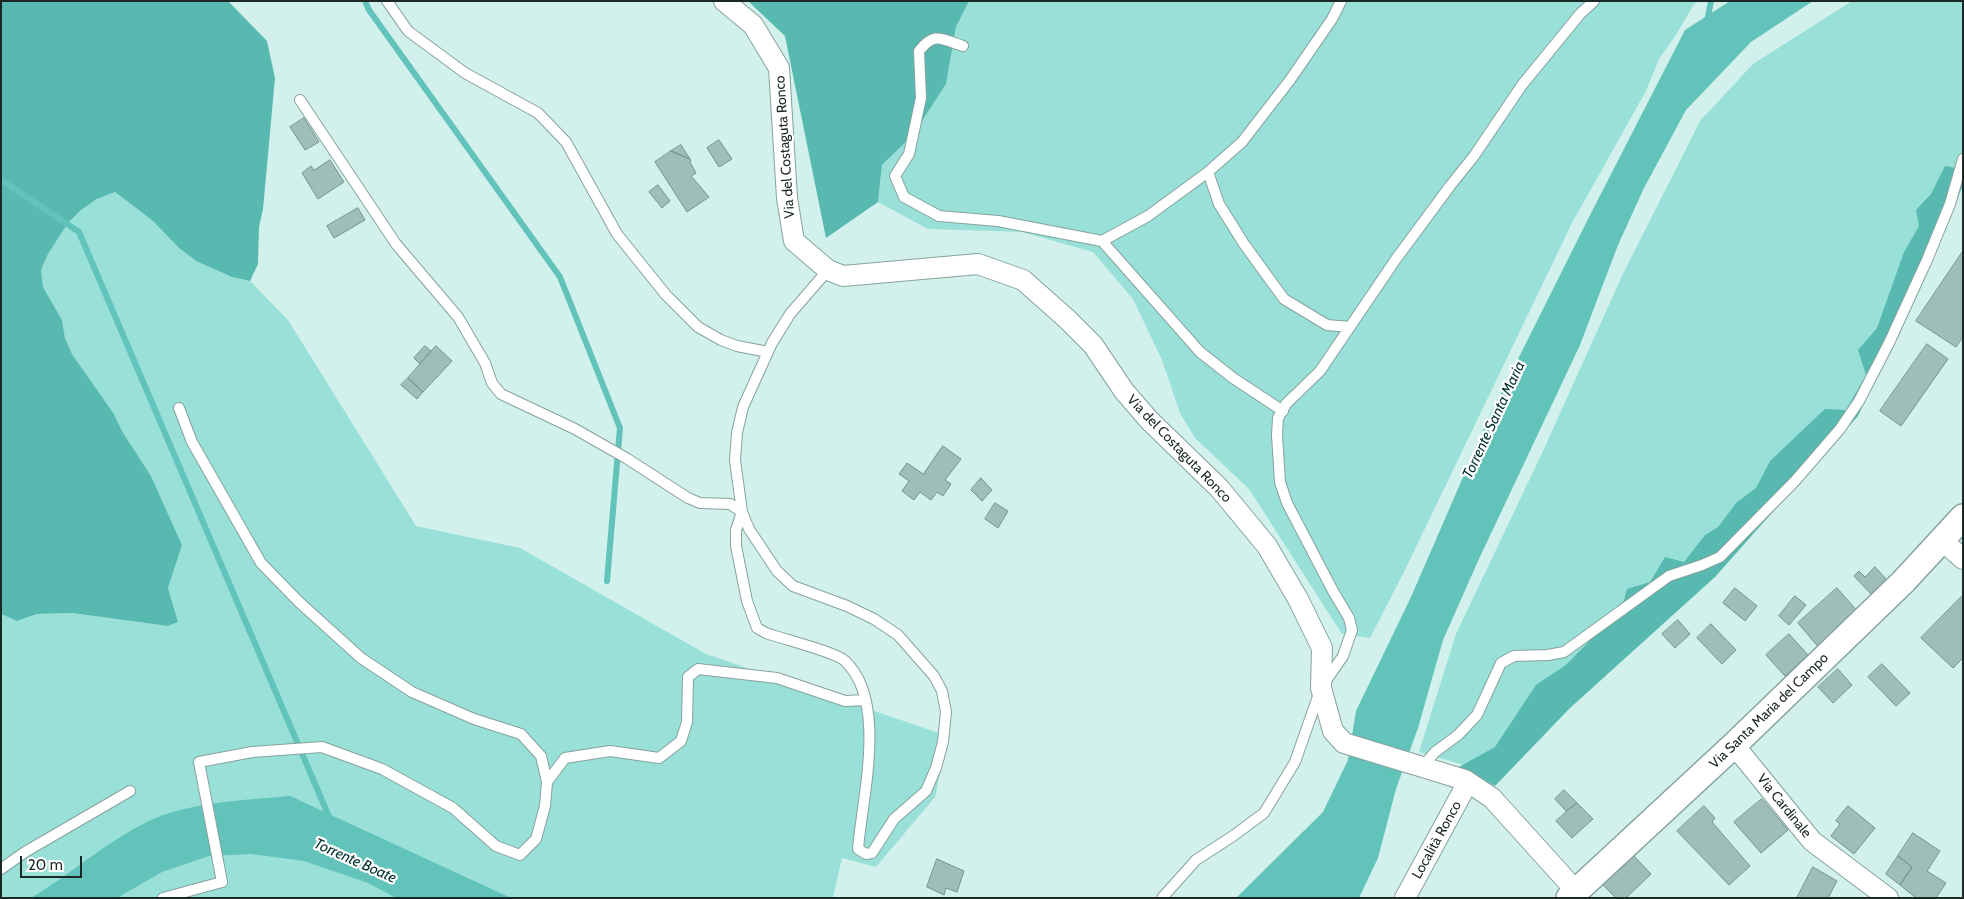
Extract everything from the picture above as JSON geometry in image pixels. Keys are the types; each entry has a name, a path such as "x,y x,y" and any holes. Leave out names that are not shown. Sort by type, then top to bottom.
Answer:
{"street":[{"name":"Via del Costaguta Ronco","path":"724,1 753,25 779,68 787,198 794,241 828,270 843,276 978,264 1023,280 1067,319 1092,346 1124,391 1149,420 1219,488 1267,546 1298,599 1322,648 1321,688 1333,730 1344,742 1420,766"},
{"name":"Via Santa Maria del Campo","path":"1572,894 1734,745 1903,582 1943,541 1963,517"},
{"path":"1943,541 1963,559"},
{"name":"Via Cardinale","path":"1734,745 1812,841 1888,898"},
{"path":"1420,766 1468,782 1492,798 1572,894"},
{"name":"Località Ronco","path":"1405,898 1468,782"}],"lane":[{"path":"387,1 408,30 465,73 538,113 566,142 617,234 666,295 698,327 737,346 768,352"},
{"path":"1102,241 1148,216 1208,172 1242,142 1290,80 1332,19 1341,1"},
{"path":"1162,898 1196,860 1264,813 1295,762 1321,688 1343,656 1352,630 1349,618 1332,591 1287,502 1280,482 1278,418 1286,404 1320,371 1396,259 1474,156 1522,85 1580,14 1594,1"},
{"path":"963,46 939,38 928,40 919,51 921,98 909,154 895,176 904,197 939,216 998,221 1102,241 1200,352 1233,378 1283,411"},
{"path":"300,100 396,244 458,317 485,363 492,383 501,394 575,429 626,458 688,498 700,503 730,504 742,512"},
{"path":"1420,766 1434,752 1458,736 1478,715 1501,663 1514,656 1548,655 1564,652 1669,576 1702,566 1720,557 1795,481 1840,429 1864,392 1927,260 1950,204 1963,159"},
{"path":"1208,172 1218,204 1284,299 1327,325 1350,328"},
{"path":"742,512 736,530 736,546 748,601 758,628 766,633 844,660 863,688 870,754 858,849 866,854 872,853 894,819 926,791 936,768 943,742 946,712 942,691 934,676 898,635 874,619 847,606 793,586 777,571 749,530 742,512 735,460 737,433 743,408 772,343 790,314 828,270"},
{"path":"163,898 222,882 199,762 252,752 322,747 382,769 453,808 496,846 520,855 536,839 545,806 548,782 542,756 521,734 474,719 412,692 361,658 299,602 261,563 192,442 179,408"},
{"path":"548,782 565,758 610,751 658,758 681,742 687,722 688,677 698,669 777,678 845,701 865,700"},
{"path":"1,869 25,852 130,791"}],"shaded area":[{"path":"1,1 228,1 267,41 275,78 263,209 259,227 258,264 250,281 232,277 196,261 179,248 153,221 115,192 97,199 81,210 68,223 48,254 41,270 43,287 62,320 65,338 72,354 114,414 122,431 151,476 182,545 168,588 178,622 168,626 72,613 37,614 17,621 1,614"},
{"path":"748,1 969,1 956,27 946,84 913,135 882,165 878,202 826,238 785,36"},
{"path":"969,1 1700,1 1694,4 1659,59 1646,91 1572,223 1404,572 1370,638 1342,634 1249,489 1195,438 1180,413 1162,360 1133,299 1093,252 1022,232 928,229 878,202 882,165 913,135 946,84 956,27"},
{"path":"1852,1 1963,1 1963,187 1904,319 1864,398 1513,743 1471,767 1419,752 1456,634 1543,451 1622,276 1700,121 1753,64"},
{"path":"1963,154 1963,185 1858,416 1715,577 1570,708 1495,786 1459,767 1495,747 1536,685 1566,665 1599,631 1620,615 1627,589 1650,582 1665,557 1684,562 1705,535 1718,527 1737,502 1756,488 1770,461 1825,409 1846,410 1866,375 1858,350 1877,328 1904,252 1919,226 1916,210 1931,194 1945,166 1956,168"},
{"path":"115,192 153,221 179,248 196,261 232,277 250,281 288,320 416,526 520,548 706,654 948,736 935,797 876,867 842,858 833,898 1,898 1,614 17,621 37,614 72,613 168,626 178,622 168,588 182,545 151,476 122,431 114,414 72,354 65,338 62,320 43,287 41,270 48,254 68,223 81,210 97,199"}],"water":[{"name":"Torrente Santa Maria","path":"1730,1 1813,1 1751,42 1686,110 1644,188 1618,245 1580,345 1478,561 1443,640 1418,728 1396,789 1378,858 1359,898 1236,898 1323,812 1348,760 1356,711 1411,597 1490,415 1588,219 1685,30"},
{"name":"Torrente Boate","path":"290,796 511,898 396,898 368,883 304,861 251,854 209,856 162,872 117,898 31,898 117,839 163,815 217,803"}],"building":[{"path":"304,118 319,142 305,150 290,127"},
{"path":"719,140 732,159 719,167 707,148"},
{"path":"681,145 690,159 671,151"},
{"path":"671,151 690,159 696,173 691,176 709,197 687,212 655,162"},
{"path":"330,160 344,182 318,199 302,173 311,166 314,170"},
{"path":"658,185 670,201 662,208 649,192"},
{"path":"358,208 365,220 334,238 327,226"},
{"path":"1963,251 1963,337 1956,347 1916,321"},
{"path":"1927,344 1948,359 1901,426 1880,411"},
{"path":"425,346 431,351 420,364 414,358"},
{"path":"436,346 452,361 423,392 408,378"},
{"path":"408,378 423,392 417,399 401,385"},
{"path":"943,446 961,459 945,480 951,484 943,496 937,492 931,500 920,492 914,500 902,491 909,481 899,474 907,463 923,474"},
{"path":"981,478 992,490 982,501 971,490"},
{"path":"995,503 1008,511 998,528 985,519"},
{"path":"1875,567 1887,580 1871,594 1854,576 1859,571 1865,577"},
{"path":"1735,588 1757,606 1745,621 1723,603"},
{"path":"1837,588 1860,614 1820,649 1798,623"},
{"path":"1963,595 1963,658 1953,668 1921,638"},
{"path":"1795,596 1806,605 1789,625 1779,616"},
{"path":"1678,620 1690,634 1675,648 1662,634"},
{"path":"1711,624 1736,650 1722,664 1697,638"},
{"path":"1789,634 1808,655 1785,676 1766,655"},
{"path":"1882,664 1910,693 1896,706 1868,677"},
{"path":"1838,669 1852,685 1833,703 1818,687"},
{"path":"1564,790 1577,803 1566,811 1555,799"},
{"path":"1762,799 1788,830 1761,853 1734,822"},
{"path":"1577,803 1593,819 1572,838 1556,821"},
{"path":"1704,806 1715,818 1712,822 1750,866 1729,885 1677,831"},
{"path":"1848,806 1875,828 1854,854 1831,836 1840,824 1836,821"},
{"path":"1913,833 1940,851 1927,871 1946,883 1936,898 1916,898 1900,885 1912,867 1898,856"},
{"path":"1633,855 1651,874 1626,898 1616,898 1602,884"},
{"path":"1898,856 1912,867 1900,885 1886,874"},
{"path":"937,859 964,871 957,892 946,888 944,895 927,887"},
{"path":"1813,867 1837,881 1828,898 1797,898"}],"waterway":[{"path":"365,1 369,10 560,277 620,428 607,581"},
{"path":"1707,22 1711,1"},
{"path":"1,181 79,232 330,819"}]}
